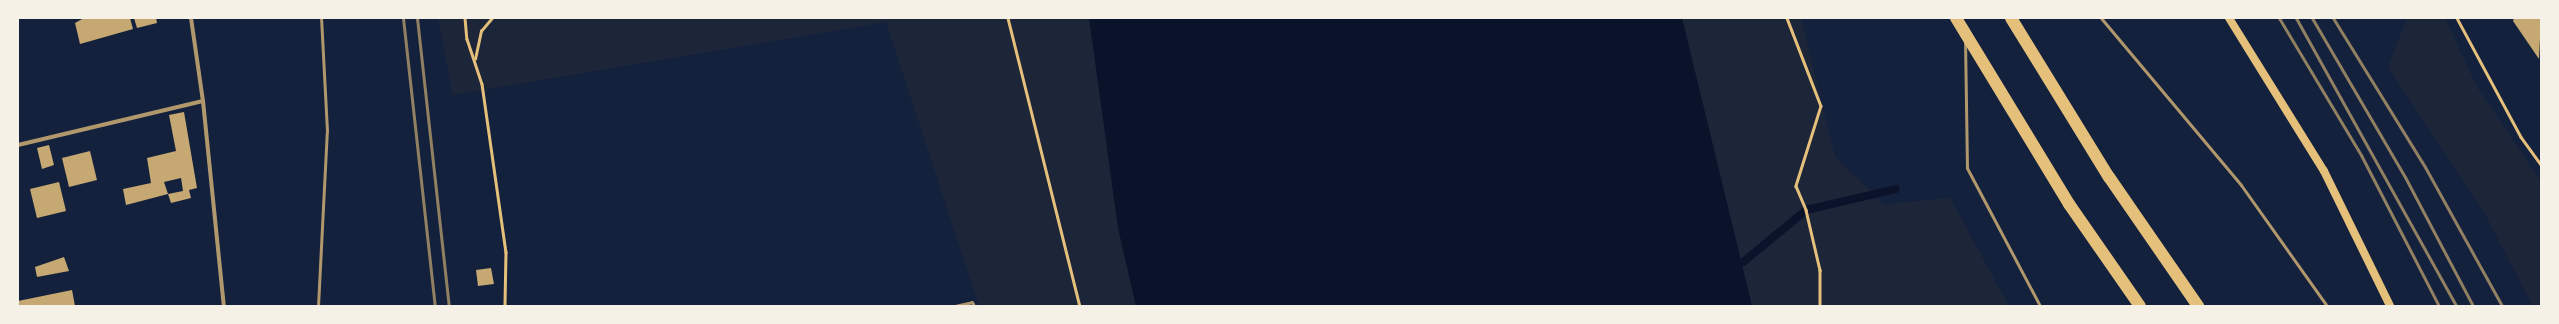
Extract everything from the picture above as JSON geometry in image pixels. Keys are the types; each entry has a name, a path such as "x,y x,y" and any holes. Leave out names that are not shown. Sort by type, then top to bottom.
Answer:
{"highway":[{"path":"1956,18 2069,204 2140,306"},
{"path":"2011,18 2109,177 2198,306"}],"main road":[{"path":"2229,18 2324,171 2390,306"}],"street":[{"path":"191,18 203,101 224,306"},
{"path":"18,145 203,101"}],"lane":[{"path":"318,306 327,131 321,18"},
{"path":"2101,18 2240,185 2327,306"},
{"path":"1965,34 1967,168 2040,306"},
{"path":"955,306 972,302 974,306"}],"path":[{"path":"465,18 467,39 482,84 506,252 505,306"},
{"path":"475,60 481,31 492,18"},
{"path":"1008,18 1080,306"},
{"path":"1787,18 1821,106 1796,186 1806,210 1820,270 1820,306"},
{"path":"2457,18 2521,137 2541,165"}],"shaded area":[{"path":"438,18 1420,18 1487,306 979,306 886,22 453,95"},
{"path":"1089,18 1682,18 1752,306 1136,306 1118,228"},
{"path":"1682,18 1801,18 1835,157 1884,204 1950,198 2009,306 1752,306"},
{"path":"2407,18 2445,18 2477,87 2541,182 2541,306 2533,306 2485,214 2388,67"}],"building":[{"path":"84,18 130,18 133,29 80,44 75,23"},
{"path":"134,18 156,18 157,23 137,28"},
{"path":"2514,18 2541,18 2539,59 2513,21"},
{"path":"184,112 197,188 189,190 191,198 171,203 168,194 126,205 123,189 151,183 147,158 176,151 169,115","holes":["181,178 183,191 168,194 164,182"]},
{"path":"49,145 54,165 42,169 37,148"},
{"path":"90,151 97,180 69,187 62,158"},
{"path":"59,182 66,211 37,218 30,189"},
{"path":"64,257 69,271 37,277 35,267"},
{"path":"491,268 494,284 478,286 476,270"},
{"path":"72,290 75,306 18,306 18,301"}],"waterway":[{"path":"1742,263 1806,210 1896,189"}],"railway":[{"path":"403,18 435,306"},
{"path":"417,18 449,306"},
{"path":"2279,18 2361,155 2439,306"},
{"path":"2296,18 2456,306"},
{"path":"2312,18 2405,177 2473,306"},
{"path":"2333,18 2425,167 2502,306"}]}
